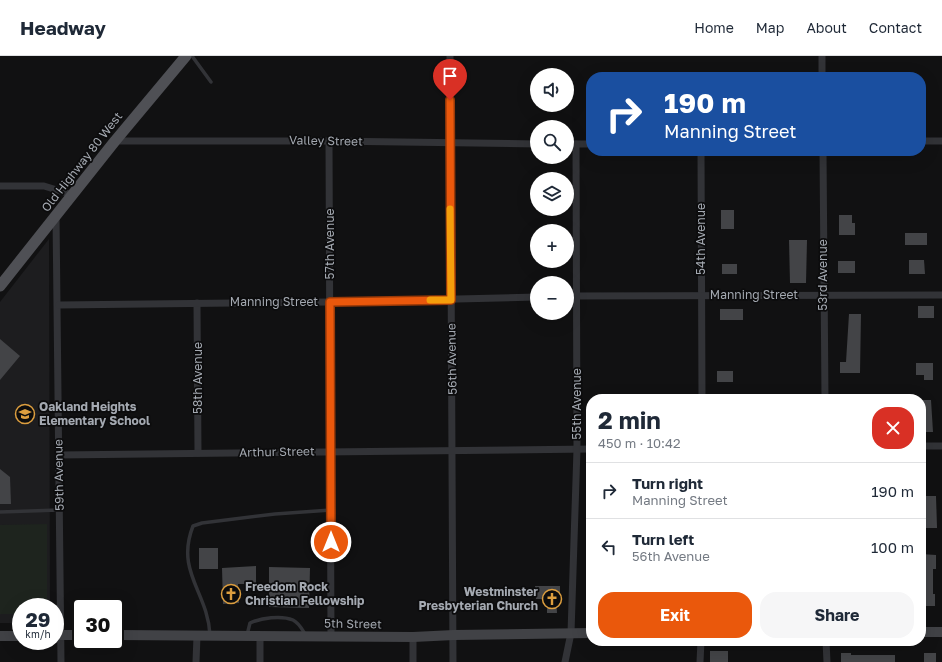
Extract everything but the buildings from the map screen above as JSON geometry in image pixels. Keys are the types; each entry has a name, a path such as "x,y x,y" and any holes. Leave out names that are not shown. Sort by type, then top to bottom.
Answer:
{"main road":[{"name":"Old Highway 80 West","path":"0,286 115,141 186,56"}],"street":[{"name":"56th Avenue","path":"450,56 453,662"},
{"path":"822,56 822,72"},
{"name":"Valley Street","path":"115,141 329,141 530,144"},
{"name":"57th Avenue","path":"329,141 331,636"},
{"path":"926,141 942,141"},
{"path":"576,144 586,144"},
{"name":"55th Avenue","path":"565,662 571,634 577,449 576,144"},
{"name":"54th Avenue","path":"701,156 702,394"},
{"name":"53rd Avenue","path":"823,156 824,394"},
{"path":"0,186 44,186 73,195"},
{"name":"59th Avenue","path":"56,216 59,305 58,598"},
{"name":"Manning Street","path":"577,296 942,295"},
{"name":"Manning Street","path":"59,305 330,302 530,297"},
{"name":"58th Avenue","path":"197,303 198,453"},
{"path":"926,446 942,446"},
{"name":"Arthur Street","path":"59,455 453,449 586,449"},
{"path":"926,632 942,632"},
{"name":"5th Street","path":"124,635 413,638 454,635 586,633"},
{"path":"0,636 12,636"},
{"path":"196,636 196,662"},
{"path":"260,636 260,662"},
{"path":"413,638 413,662"},
{"path":"700,662 701,646"},
{"path":"826,646 827,662"},
{"name":"59th Avenue","path":"60,650 61,662"}],"lane":[{"path":"192,56 211,82"},
{"path":"0,512 59,510"},
{"path":"210,636 209,620 190,572 186,556 193,526 202,523 276,514 331,510"},
{"path":"247,636 250,623 258,620 284,618 294,620 306,636"}],"shaded area":[{"name":"Oakland Heights Elementary School","path":"49,239 50,598 12,598 12,623 0,623 0,302"},
{"path":"47,524 47,598 12,598 12,614 0,614 0,525"}],"slow traffic":[{"path":"430,300 451,300 450,209"}],"place":[{"name":"Oakland Heights Elementary School","path":"25,414"},
{"name":"Freedom Rock Christian Fellowship","path":"231,594"},
{"name":"Westminster Presbyterian Church","path":"552,599"}],"route":[{"path":"331,542 330,302 451,300 450,100"}]}
